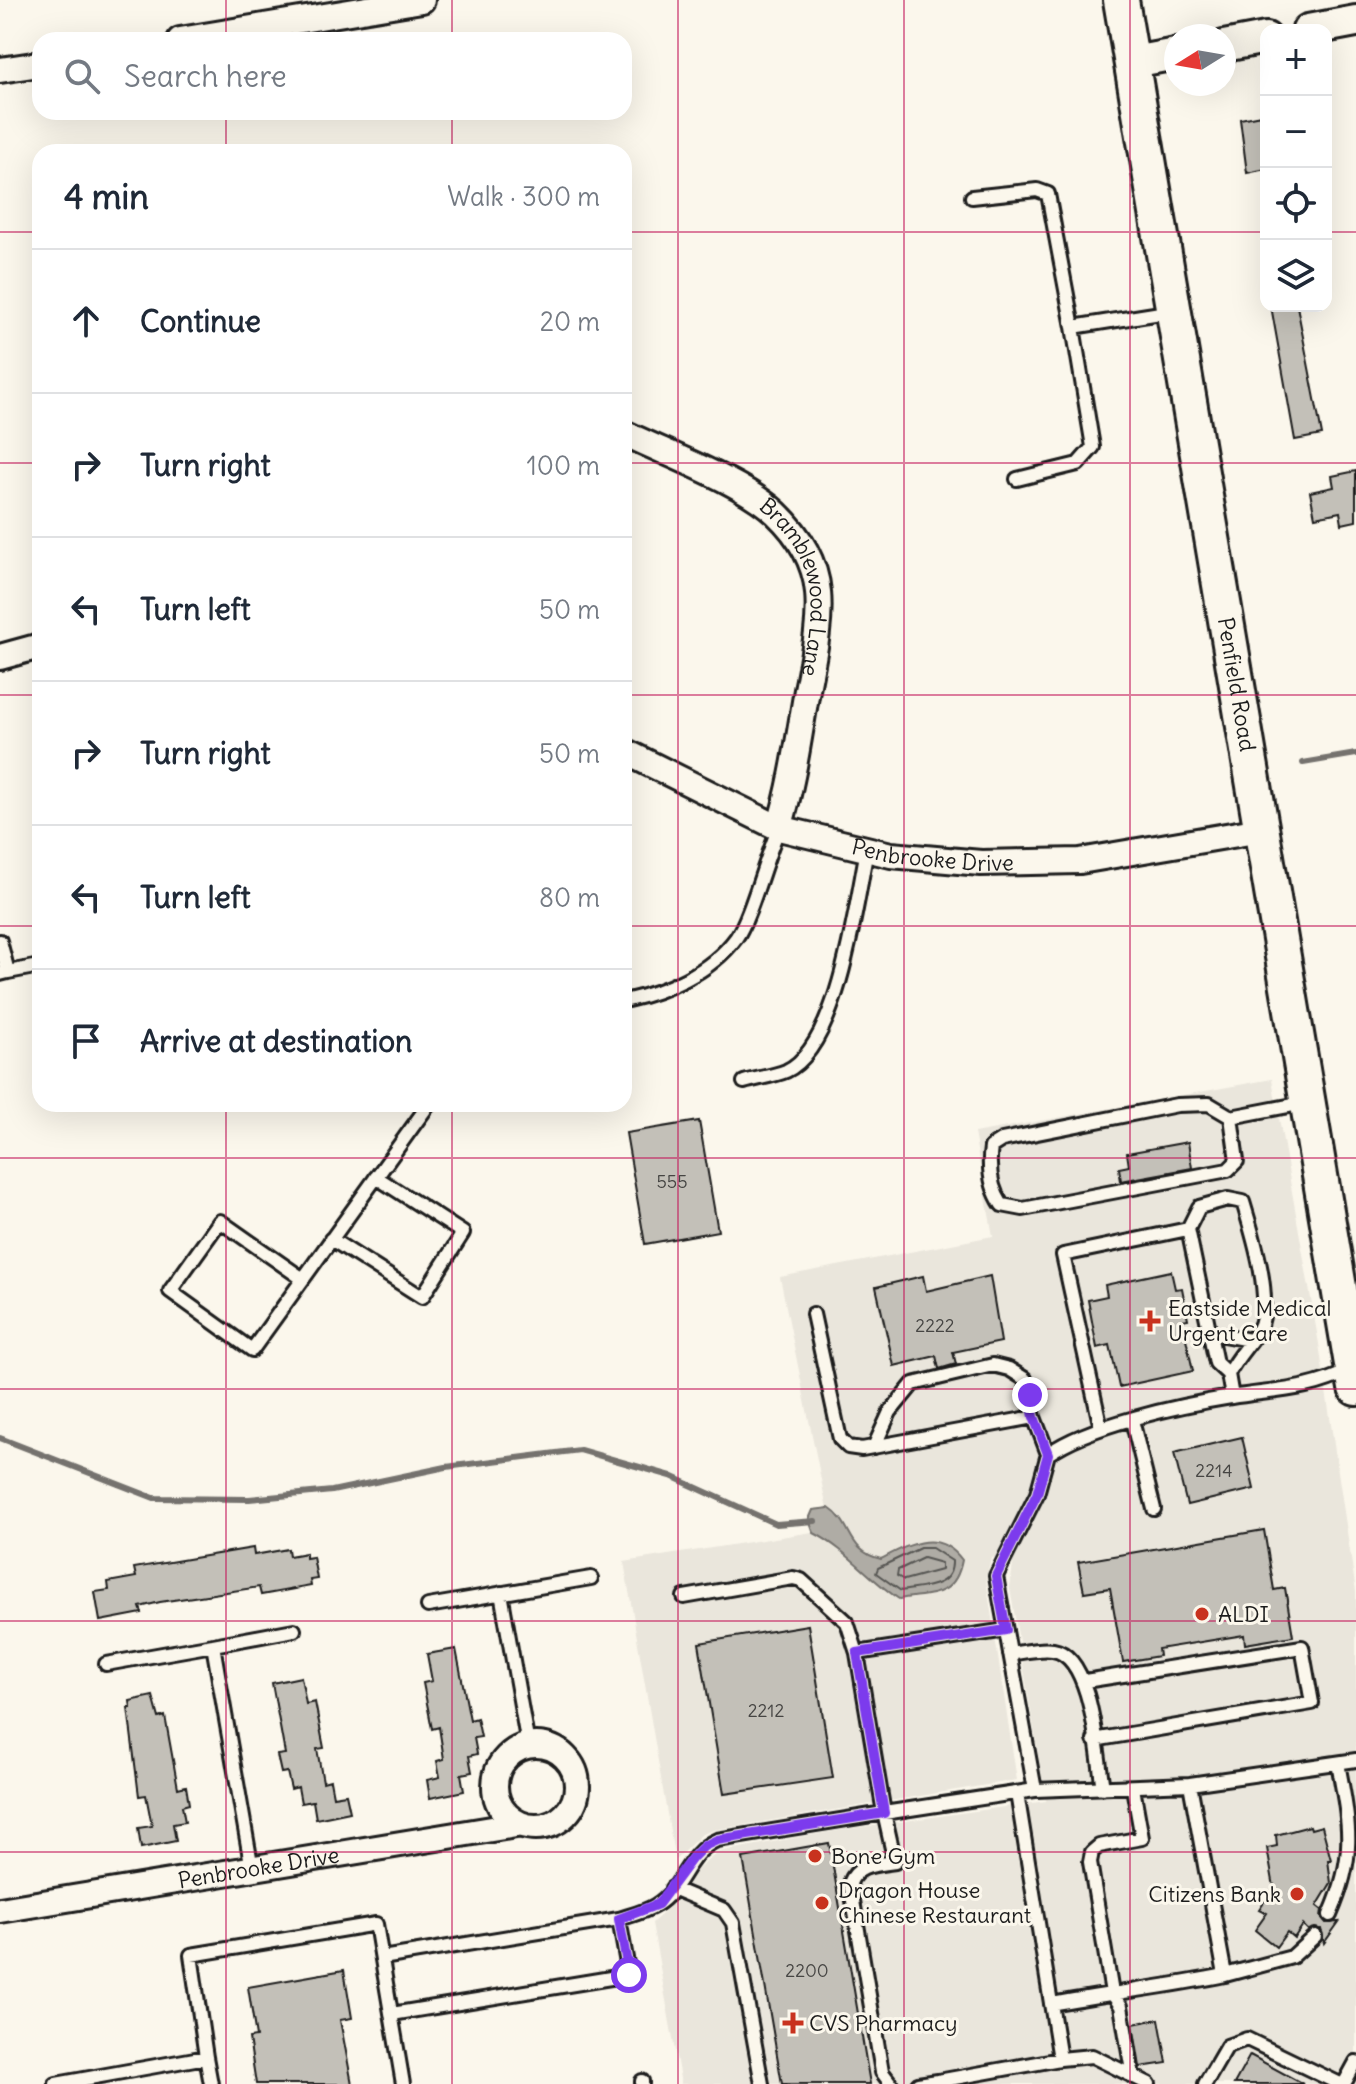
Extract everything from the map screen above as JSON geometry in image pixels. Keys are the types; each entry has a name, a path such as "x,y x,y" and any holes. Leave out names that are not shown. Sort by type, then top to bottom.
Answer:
{"main road":[{"name":"Penfield Road","path":"1121,0 1176,310 1307,1102 1351,1314 1355,1371"}],"street":[{"path":"228,32 422,0"},
{"path":"1332,26 1356,21"},
{"path":"1236,44 1260,39"},
{"path":"1133,62 1164,56"},
{"path":"0,70 32,65"},
{"name":"Bramblewood Lane","path":"632,437 744,492 774,511 799,538 811,562 818,591 818,621 789,795 779,828"},
{"path":"0,657 32,648"},
{"name":"Penbrooke Drive","path":"632,755 779,828 867,850 981,863 1080,861 1261,830"},
{"path":"516,1825 497,1800 495,1786 504,1760 528,1745"},
{"name":"Penbrooke Drive","path":"0,1910 516,1825 541,1828 554,1824 565,1816 578,1793 574,1767 566,1756 542,1745 528,1745"}],"lane":[{"path":"972,197 1037,190 1048,194 1093,447 1078,464 1017,479"},
{"path":"1073,327 1176,310"},
{"path":"632,999 703,971 737,937 779,828"},
{"path":"744,1082 788,1070 811,1048 827,1019 843,971 867,850"},
{"path":"0,941 4,973 32,968"},
{"path":"1231,1117 1237,1161 1228,1170 1023,1209 1002,1205 995,1193 989,1161 991,1147 1002,1140 1177,1105 1209,1104 1231,1117 1307,1102"},
{"path":"303,1279 220,1221 170,1291 252,1350 423,1112"},
{"path":"331,1239 422,1297 463,1233 376,1177"},
{"path":"1228,1374 1259,1328 1266,1307 1243,1202 1228,1199 1199,1207 1188,1229 1216,1363 1228,1374 1232,1397"},
{"path":"1101,1428 1063,1255 1188,1229"},
{"path":"813,1314 840,1439 848,1447 874,1447 1034,1417"},
{"path":"1212,1333 1250,1340"},
{"path":"874,1447 890,1412 913,1384 993,1365 1009,1369 1025,1379 1034,1417 1048,1454 1037,1494 996,1576 1035,1790"},
{"path":"1048,1454 1084,1432 1232,1397 1321,1385 1355,1371"},
{"path":"1132,1420 1154,1509"},
{"path":"428,1606 591,1578"},
{"path":"684,1597 793,1578 801,1580 847,1622 857,1653 895,1862 861,1868 850,1883 882,2072 891,2084"},
{"path":"501,1593 528,1745"},
{"path":"106,1664 294,1630"},
{"path":"857,1653 1006,1630"},
{"path":"213,1645 252,1869"},
{"path":"1085,1681 1302,1647 1312,1703 1094,1740"},
{"path":"1010,1654 1056,1650 1071,1659 1085,1681 1103,1788"},
{"path":"382,1958 619,1919 658,1904 692,1858 704,1846 717,1840 1035,1790 1190,1784 1356,1760"},
{"path":"1330,1915 1346,1888 1353,1863 1338,1763"},
{"path":"1190,1784 1225,1975"},
{"path":"1133,1788 1142,1838 1099,1846 1092,1852 1090,1862 1112,1993 1121,2006 1133,2077"},
{"path":"1017,1793 1060,2059"},
{"path":"672,1888 724,1910 733,1923 762,2084"},
{"path":"392,2014 629,1975 619,1919"},
{"path":"211,2084 191,1955 376,1924 403,2084"},
{"path":"1051,2004 1112,1993 1137,1993 1225,1975 1292,1957 1315,1936"},
{"path":"1205,2084 1227,2046 1247,2039 1342,2084 1354,2068"},
{"path":"918,2084 1092,2056 1149,2084"},
{"path":"56,2084 206,2057"}],"shaded area":[{"path":"1272,1079 1319,1344 1356,1592 1356,2084 681,2084 652,1923 674,1903 698,1869 718,1852 833,1831 1046,1801 1010,1588 1014,1555 991,1558 986,1579 1017,1780 714,1830 702,1834 675,1860 624,1562 831,1529 780,1277 993,1236 974,1133"}],"water":[{"path":"829,1508 843,1522 856,1544 870,1555 881,1559 913,1544 933,1542 953,1550 962,1560 959,1572 954,1581 940,1592 899,1599 837,1547 814,1533 809,1519 813,1510"}],"building":[{"path":"1260,115 1260,170 1247,173 1240,119"},
{"path":"1272,312 1298,312 1322,435 1295,440"},
{"path":"1356,471 1356,521 1342,524 1340,512 1315,517 1310,492 1334,487 1332,476"},
{"path":"699,1121 718,1231 645,1244 626,1133"},
{"path":"1188,1142 1192,1168 1121,1181 1119,1168 1129,1166 1127,1153"},
{"path":"1171,1271 1175,1289 1182,1288 1188,1319 1182,1320 1193,1371 1119,1387 1110,1345 1097,1348 1088,1300 1107,1296 1105,1285"},
{"path":"923,1276 926,1291 990,1276 1001,1342 953,1352 956,1364 939,1369 936,1356 894,1366 876,1287"},
{"path":"1242,1437 1254,1489 1187,1505 1174,1453"},
{"name":"ALDI","path":"1264,1530 1274,1590 1285,1588 1293,1636 1245,1644 1244,1635 1158,1649 1159,1656 1123,1662 1110,1588 1084,1592 1078,1562"},
{"path":"253,1548 254,1555 288,1549 289,1556 306,1553 306,1558 313,1557 317,1579 310,1580 311,1586 261,1595 259,1587 160,1602 140,1607 142,1613 100,1621 95,1592 109,1590 108,1582 136,1577 134,1568"},
{"path":"808,1625 833,1778 724,1794 699,1643"},
{"path":"456,1649 470,1720 477,1718 481,1737 474,1738 477,1754 469,1756 472,1772 461,1774 464,1791 430,1798 427,1780 440,1777 437,1761 444,1759 439,1727 432,1729 423,1683 432,1681 427,1654"},
{"path":"301,1677 306,1704 315,1702 324,1748 317,1749 323,1782 330,1780 333,1796 346,1794 350,1812 316,1819 313,1801 301,1803 298,1787 291,1789 287,1772 281,1773 277,1755 285,1754 272,1683"},
{"path":"153,1696 159,1718 165,1716 178,1788 186,1786 189,1804 182,1806 185,1822 173,1824 176,1841 141,1848 138,1828 152,1826 146,1795 139,1796 128,1708 131,1708 130,1701"},
{"name":"Citizens Bank","path":"1310,1826 1311,1829 1322,1826 1331,1860 1328,1860 1331,1883 1317,1906 1322,1910 1321,1917 1326,1923 1339,1922 1324,1943 1321,1929 1308,1930 1303,1925 1294,1938 1287,1932 1276,1947 1255,1930 1267,1913 1259,1909 1274,1887 1267,1848 1277,1846 1276,1835"},
{"path":"829,1843 870,2084 782,2084 743,1858"},
{"path":"344,1970 352,2018 340,2020 352,2084 256,2084 249,2038 256,2037 248,1987"},
{"path":"1159,2019 1167,2063 1140,2067 1133,2024"},
{"path":"1250,2055 1303,2084 1234,2084"}],"waterway":[{"path":"1303,763 1356,754"},
{"path":"0,1438 154,1498 249,1499 332,1491 446,1467 580,1450 671,1476 776,1524 815,1521"}],"place":[{"name":"Eastside Medical Urgent Care","path":"1150,1321"},
{"name":"ALDI","path":"1202,1614"},
{"name":"Bone Gym","path":"815,1856"},
{"name":"Citizens Bank","path":"1297,1894"},
{"name":"Dragon House Chinese Restaurant","path":"822,1903"},
{"name":"CVS Pharmacy","path":"793,2023"}],"route":[{"path":"629,1975 619,1919 658,1904 704,1846 717,1840 884,1813 857,1653 1006,1630 996,1576 1037,1494 1048,1454 1034,1417 1030,1395"}]}
